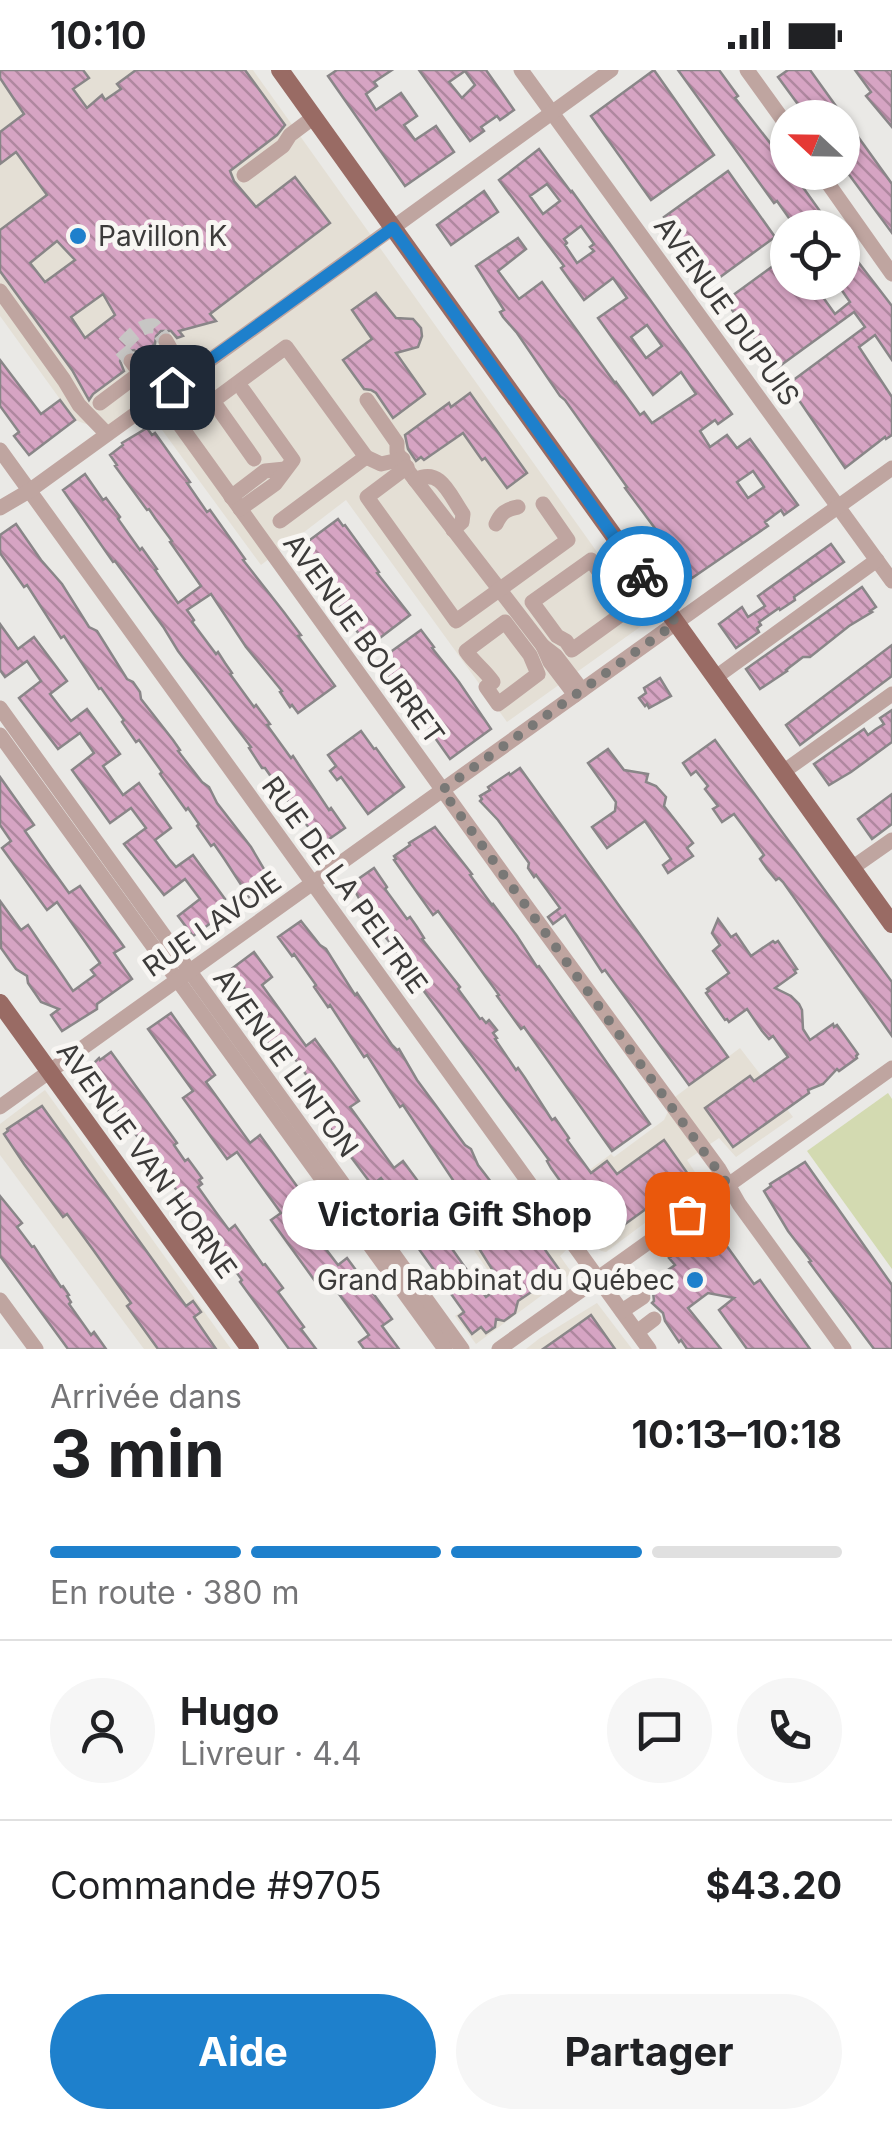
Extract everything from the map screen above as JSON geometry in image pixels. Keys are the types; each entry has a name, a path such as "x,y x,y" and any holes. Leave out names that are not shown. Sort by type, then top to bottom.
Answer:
{"main road":[{"path":"280,70 892,924"},
{"name":"AVENUE VAN HORNE","path":"0,1003 250,1349"}],"street":[{"name":"AVENUE DUPUIS","path":"521,70 892,581"},
{"path":"0,508 29,491 611,70"},
{"path":"747,70 770,101"},
{"path":"244,175 314,118"},
{"path":"833,190 892,274"},
{"path":"0,291 79,405 107,434"},
{"path":"100,403 135,367 170,350 166,341"},
{"path":"254,459 213,401 286,348 366,457 380,464 405,464"},
{"name":"AVENUE BOURRET","path":"135,367 844,1349"},
{"path":"238,506 275,484 292,462 291,454 244,390"},
{"path":"367,400 397,444 405,464 543,646"},
{"name":"RUE DE LA PELTRIE","path":"0,450 649,1349"},
{"path":"280,521 366,457"},
{"path":"405,464 367,497 456,621 568,540 543,504"},
{"name":"RUE LAVOIE","path":"0,1107 892,468"},
{"path":"543,646 566,641 572,650 626,611 592,560 532,602 543,646 538,674 498,704 486,687 493,682 466,651 506,622 543,646 556,656 578,692"},
{"path":"716,677 877,560"},
{"path":"784,772 892,694"},
{"name":"AVENUE LINTON","path":"0,708 445,1349"},
{"name":"AVENUE LINTON","path":"0,735 462,1349"},
{"path":"852,868 892,840"},
{"path":"499,1349 892,1068"},
{"path":"622,1312 643,1297"},
{"path":"0,1300 36,1349"},
{"path":"637,1332 654,1319"}],"shaded area":[{"path":"0,70 253,70 647,622 507,722 346,500 261,565 154,419 94,427 75,420 0,316"},
{"path":"740,1048 793,1117 736,1157 719,1138 687,1160 701,1181 606,1252 585,1232 560,1256 572,1273 476,1344 455,1316 498,1285 473,1249 664,1120 675,1097"},
{"path":"45,1090 231,1349 144,1349 0,1155 0,1124"},
{"path":"597,1303 632,1349 526,1349 540,1338"}],"green space":[{"path":"888,1093 892,1099 892,1269 807,1151"}],"building":[{"path":"0,70 83,70 89,78 73,89 87,108 102,95 105,100 121,89 117,84 136,70 245,70 285,125 230,171 234,181 256,207 295,177 330,223 210,314 216,321 179,331 183,336 177,338 171,331 161,331 155,344 140,354 134,350 125,352 120,361 124,371 89,400 72,370 0,271 0,230 47,195 16,152 0,164 0,132 24,114 0,78","holes":["57,241 75,260 45,282 30,263","103,294 115,315 85,338 71,317"]},
{"path":"337,70 392,70 374,82 377,86 366,94 376,110 401,93 417,116 404,125 415,140 436,126 454,152 405,186 328,76"},
{"path":"419,70 486,70 514,110 481,127 484,131 470,141","holes":["465,71 475,85 462,98 449,82"]},
{"path":"654,70 714,155 651,200 591,116"},
{"path":"678,70 719,70 770,143 770,190 805,190 819,210 783,210 777,201 774,203"},
{"path":"788,70 810,70 832,100 795,100 778,77"},
{"path":"855,70 892,70 892,127 866,96 871,92"},
{"path":"860,140 892,184 892,233 860,189"},
{"path":"539,149 732,414 700,431 710,447 727,435 737,448 750,439 798,505 784,515 781,510 765,522 768,526 692,578 503,317 500,312 504,310 476,266 518,238 526,249 498,271 519,299 542,282 615,383 640,415 644,412 652,423 696,394 681,372 653,395 598,318 627,298 613,278 584,300 561,268 564,266 499,180","holes":["547,184 560,201 543,214 530,196","581,226 594,244 590,247 594,251 577,263 564,239","647,325 662,346 646,358 631,337","753,471 764,487 748,498 737,482"]},
{"path":"728,171 770,230 770,241 712,283 664,217"},
{"path":"484,191 498,212 451,245 437,225"},
{"path":"860,264 892,306 892,360 875,335 859,347 892,397 892,435 845,468 788,384 865,327 854,312 777,368 725,301 770,268 770,300 825,300 835,314 850,302 860,300"},
{"path":"376,293 396,318 413,319 421,328 418,347 396,353 425,394 393,418 376,393 364,389 343,360 372,339 352,310"},
{"path":"0,360 41,414 60,400 75,420 29,455 14,436 19,432 0,406"},
{"path":"470,393 527,473 507,488 463,433 424,460 421,457 416,461 408,449 405,435"},
{"path":"147,428 152,435 155,433 207,512 210,510 335,686 298,713 246,647 211,594 187,610 345,828 322,844 262,768 251,747 63,490 85,474 120,517 178,603 201,586 110,455"},
{"path":"338,519 410,615 368,647 299,548"},
{"path":"16,524 251,847 271,881 249,897 64,636 61,638 27,585 24,587 0,553 0,535"},
{"path":"831,544 844,562 759,622 759,632 736,648 719,624 742,607 748,617 765,606 758,596"},
{"path":"862,587 876,607 872,612 760,689 746,669"},
{"path":"0,624 18,649 34,637 67,681 50,694 71,721 87,709 120,754 103,766 123,795 139,783 171,828 155,840 176,867 193,855 225,899 209,911 215,920 193,936 178,916 200,899 185,879 164,895 124,844 146,828 131,808 110,823 72,770 94,753 80,733 58,749 19,698 41,681 27,661 5,677 0,670"},
{"path":"421,630 491,729 450,759 378,661"},
{"path":"892,645 892,676 800,745 786,725"},
{"path":"660,678 671,696 649,708 639,698 646,693 644,688"},
{"path":"892,710 892,742 829,785 814,764 864,729 868,735 884,724 880,718"},
{"path":"361,731 404,787 368,814 341,777 337,780 330,771 336,766 328,755"},
{"path":"715,740 892,982 892,1036 783,882 767,869 760,859 764,855 734,814 722,822 713,809 718,806 705,789 708,786 696,771 691,775 683,763"},
{"path":"608,749 624,770 648,774 646,782 666,797 664,806 693,843 687,848 693,856 668,873 663,865 671,859 645,821 607,848 592,827 615,811 616,802 588,763"},
{"path":"520,768 728,1057 689,1085 605,970 602,972 565,915 553,924 548,917 560,908 534,877 529,863 498,820 480,801 480,796 490,790 488,787"},
{"path":"0,777 34,825 25,831 69,893 80,886 124,947 114,953 132,979 97,1004 97,1009 62,1031 51,1015 59,1009 41,1002 27,976 16,969 1,948 0,901 21,930 28,925 73,991 95,975 91,970 100,963 57,902 47,910 2,848 11,841 0,825"},
{"path":"892,794 892,824 872,839 858,819"},
{"path":"435,827 650,1124 612,1151 438,911 433,915 394,860 409,843"},
{"path":"374,868 385,889 407,919 410,917 480,1019 486,1023 489,1020 497,1030 493,1033 495,1039 591,1173 607,1161 617,1174 664,1140 690,1177 610,1235 612,1238 604,1244 596,1233 601,1228 588,1209 583,1213 549,1160 370,918 351,884"},
{"path":"718,919 731,937 736,934 751,956 778,941 797,969 775,988 799,1004 803,1029 810,1040 837,1025 858,1054 823,1084 808,1090 733,1147 705,1108 750,1076 754,1081 788,1057 747,1009 729,1022 706,993 729,973 713,951 720,945 712,933"},
{"path":"301,921 326,949 355,995 471,1149 478,1165 561,1272 518,1301 515,1313 504,1321 496,1319 495,1327 486,1333 481,1327 472,1334 459,1316 464,1312 416,1245 425,1238 381,1178 372,1185 345,1149 327,1124 336,1117 293,1056 283,1063 239,1002 249,994 230,970 254,952 272,977 262,985 306,1046 315,1039 359,1101 350,1107 394,1168 403,1161 448,1222 438,1229 486,1297 502,1285 480,1250 498,1237 475,1206 467,1204 459,1194 403,1105 400,1107 367,1055 364,1057 294,954 278,937"},
{"path":"171,1013 215,1075 206,1082 250,1143 260,1135 304,1196 294,1204 319,1240 338,1265 347,1258 392,1319 382,1326 399,1349 364,1349 359,1342 369,1335 325,1275 315,1281 289,1245 271,1220 281,1213 237,1152 227,1159 183,1098 193,1091 148,1029"},
{"path":"111,1052 177,1143 174,1145 185,1161 188,1159 202,1178 198,1187 215,1211 229,1230 235,1225 283,1288 278,1292 316,1349 289,1349 112,1102 118,1098 104,1091 88,1069"},
{"path":"42,1106 186,1306 193,1301 201,1312 194,1317 216,1349 158,1349 94,1251 24,1164 4,1134"},
{"path":"805,1162 892,1285 892,1349 874,1349 809,1262 764,1191"},
{"path":"0,1196 22,1223 17,1227 69,1295 69,1304 106,1349 68,1349 0,1256"},
{"path":"721,1238 754,1284 760,1280 810,1349 747,1349 719,1310 734,1298 708,1293 688,1308 721,1349 687,1349 679,1342 663,1313 652,1303 653,1292 645,1286 675,1265 669,1258 691,1243 701,1246"},
{"path":"591,1315 615,1349 543,1349 570,1330"}],"tunnel":[{"path":"131,361 120,348 139,330 154,326 166,341"}],"way so far":[{"path":"642,576 676,623 442,790 728,1185 687,1214"}],"place":[{"name":"Pavillon K","path":"78,236"},
{"name":"Victoria Gift Shop","path":"687,1214"},
{"name":"Grand Rabbinat du Québec","path":"695,1280"}],"route":[{"path":"172,387 393,228 642,576"}]}
